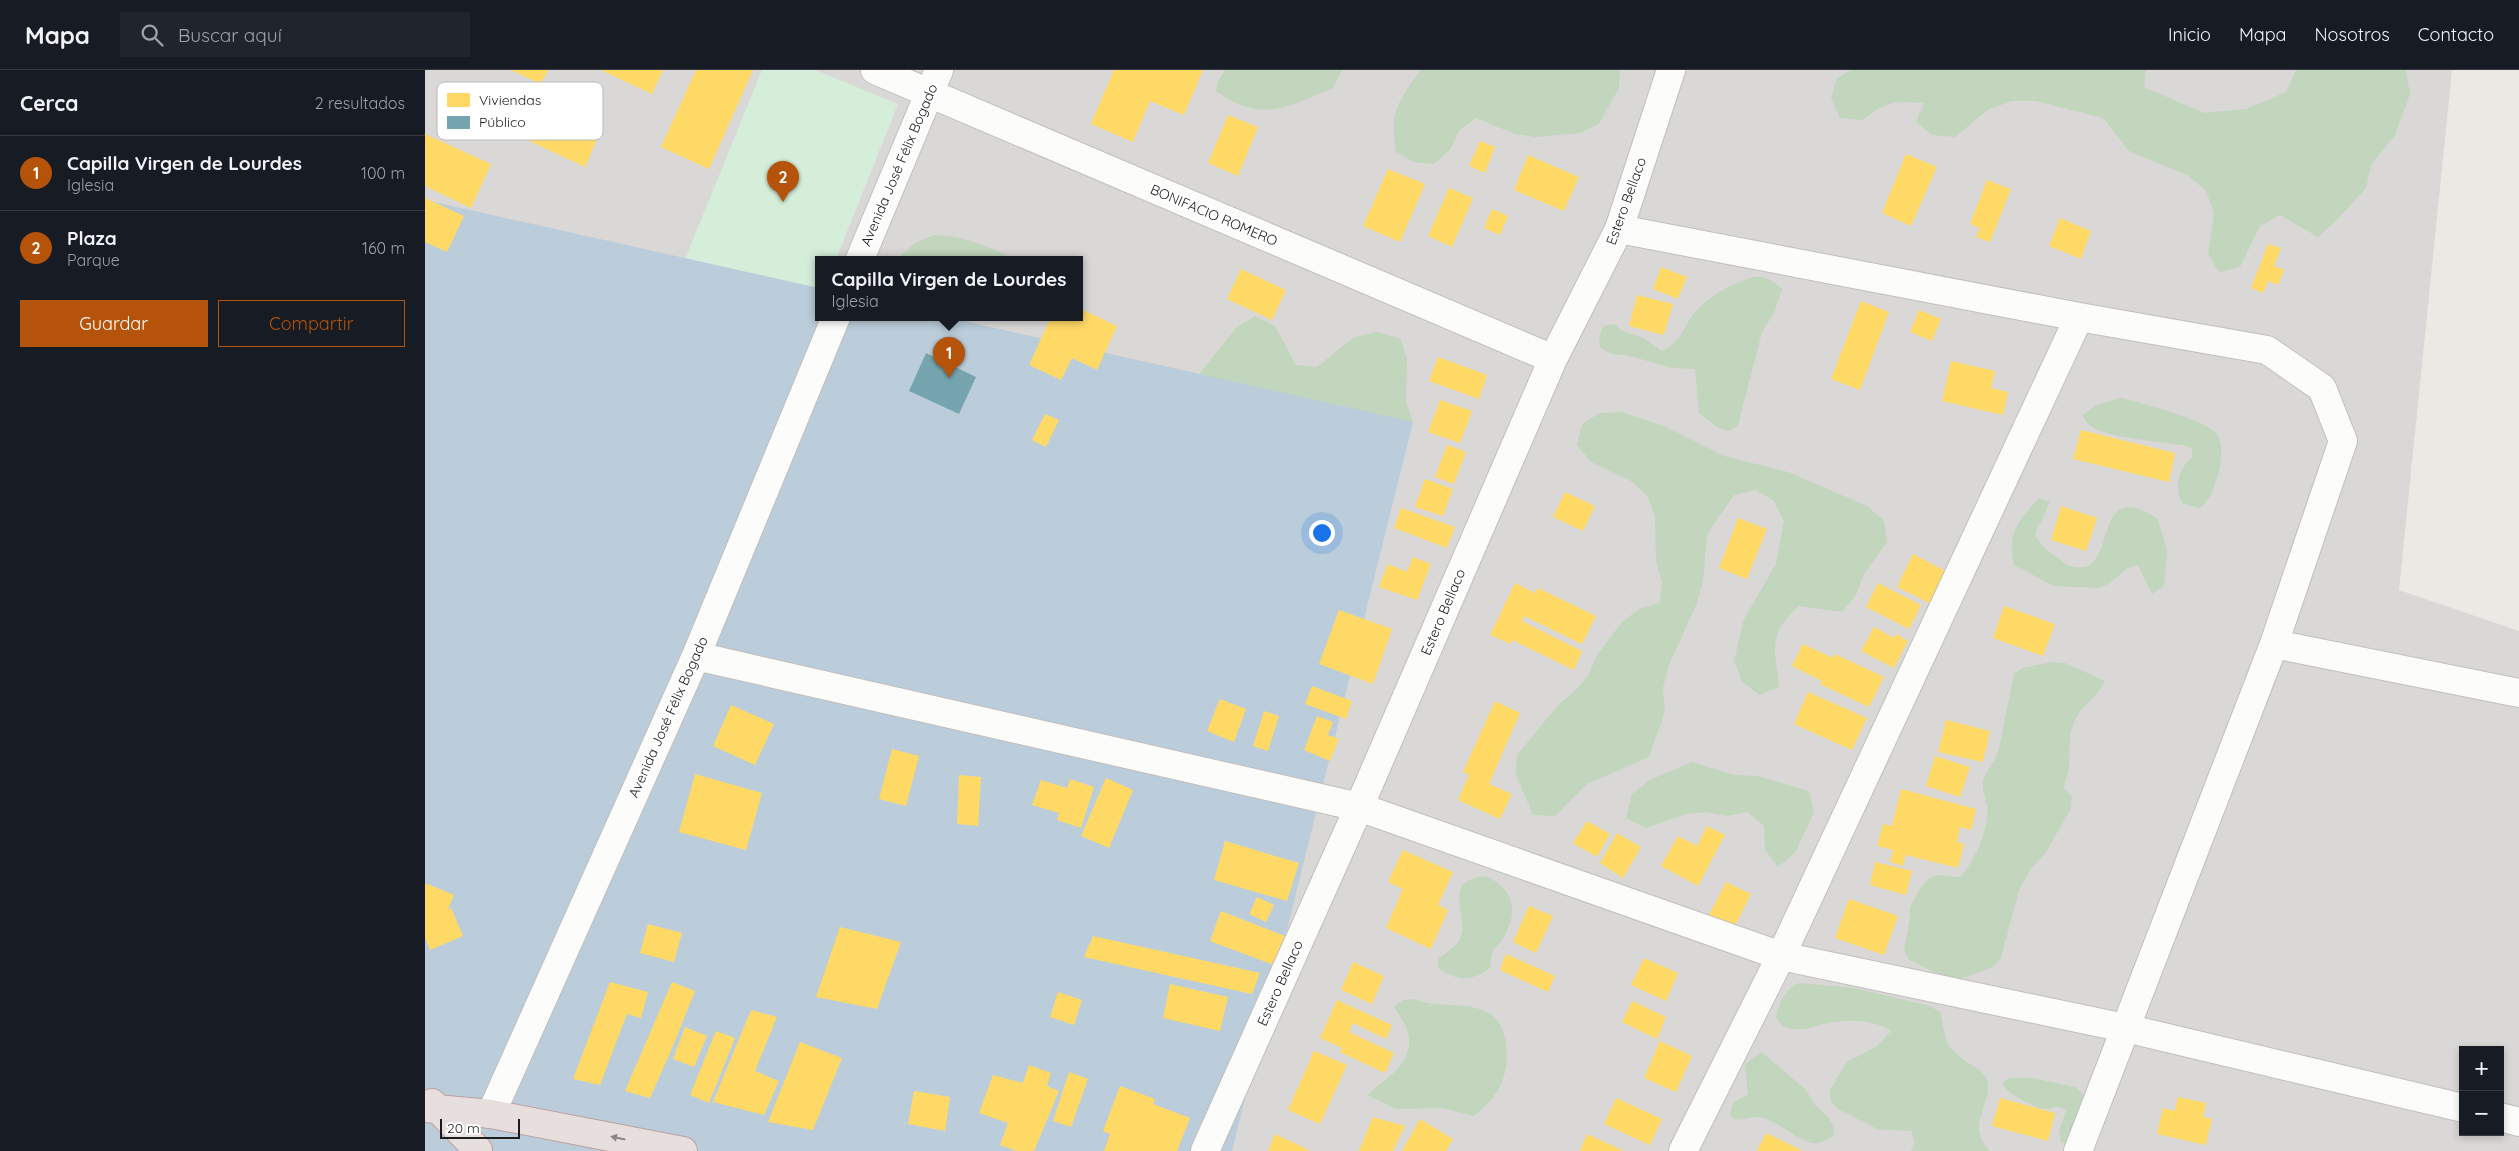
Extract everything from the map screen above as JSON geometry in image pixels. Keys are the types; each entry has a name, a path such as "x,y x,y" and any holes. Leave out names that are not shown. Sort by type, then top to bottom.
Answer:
{"highway":[{"path":"430,1105 479,1151 491,1114"},
{"path":"430,1105 491,1114 683,1151"}],"street":[{"name":"BONIFACIO ROMERO","path":"875,70 934,82 1553,358"},
{"name":"Estero Bellaco","path":"1205,1151 1359,807 1553,358 1619,229 1671,70"},
{"name":"Avenida José Félix Bogado","path":"861,256 934,82"},
{"path":"1619,229 2079,317 2267,350 2322,388 2343,441 2274,644 2078,1151"},
{"path":"1683,1151 1781,956 2079,317"},
{"name":"Avenida José Félix Bogado","path":"491,1114 695,656 834,321"},
{"path":"2274,644 2519,693"},
{"path":"695,656 1359,807 1781,956 2125,1028 2459,1107"},
{"path":"2504,1118 2519,1122"}],"shaded area":[{"path":"425,70 2452,70 2399,590 2519,631 2519,1151 425,1151"}],"green space":[{"path":"762,70 815,70 898,104 837,256 815,256 815,300 668,301"},
{"path":"1225,70 1342,70 1333,88 1287,106 1261,110 1232,101 1216,91 1218,81"},
{"path":"1420,70 1620,70 1619,88 1599,124 1580,133 1536,137 1515,134 1476,118 1459,131 1450,150 1434,164 1414,162 1396,152 1394,127 1397,108"},
{"path":"1851,70 2146,70 2144,87 2204,113 2246,109 2286,92 2296,70 2406,70 2410,94 2395,135 2371,165 2366,188 2336,221 2318,237 2280,215 2260,226 2240,267 2219,272 2208,254 2214,213 2206,191 2189,176 2129,151 2103,118 2035,101 2012,101 1989,109 1955,137 1932,135 1916,122 1924,103 1898,102 1878,109 1863,120 1840,118 1831,98 1837,78"},
{"path":"934,235 954,237 975,242 1007,256 901,256 915,243"},
{"path":"1752,277 1768,279 1782,289 1774,313 1762,332 1738,425 1729,431 1718,428 1699,413 1695,369 1672,368 1630,356 1609,353 1600,347 1599,337 1603,326 1614,324 1622,331 1644,338 1662,351 1679,338 1691,317 1708,300 1729,287"},
{"path":"1255,316 1275,326 1296,365 1317,367 1354,337 1377,332 1400,338 1407,359 1406,402 1413,422 1377,449 1192,383 1236,328"},
{"path":"2122,398 2199,423 2210,428 2219,437 2221,457 2219,471 2210,496 2200,508 2183,504 2178,492 2180,473 2192,458 2192,448 2114,435 2088,424 2083,415 2096,405"},
{"path":"1622,412 1664,426 1724,456 1788,472 1867,506 1884,521 1887,542 1864,574 1856,595 1842,612 1799,606 1789,616 1782,625 1775,643 1779,687 1759,695 1742,681 1734,661 1744,619 1776,564 1784,521 1774,501 1756,490 1734,495 1707,534 1703,581 1697,603 1669,665 1663,688 1665,712 1649,757 1587,784 1555,816 1533,815 1516,775 1517,755 1559,704 1576,690 1589,674 1597,655 1622,622 1639,609 1660,603 1662,582 1656,561 1655,516 1647,496 1631,481 1591,462 1577,445 1582,424 1600,413"},
{"path":"2040,498 2050,502 2035,534 2040,543 2050,552 2074,567 2083,567 2093,562 2114,514 2124,508 2137,509 2158,519 2167,552 2164,586 2152,594 2138,565 2128,568 2110,583 2099,588 2054,586 2014,565 2012,539 2014,532 2030,507"},
{"path":"2053,662 2065,663 2105,681 2099,691 2079,713 2072,730 2069,767 2064,788 2072,797 2071,808 2046,852 2031,869 2019,890 2001,958 1993,967 1960,979 1949,979 1909,960 1904,950 1910,918 1910,907 1921,887 1928,879 1938,875 1960,877 1971,863 1980,844 1986,824 1987,806 1983,783 1999,748 2014,674 2022,668"},
{"path":"1692,762 1735,775 1757,776 1809,791 1814,812 1795,853 1778,867 1765,850 1764,826 1747,812 1727,816 1706,812 1686,814 1646,828 1626,818 1632,794 1650,780"},
{"path":"1486,876 1496,881 1508,895 1511,903 1511,921 1502,940 1493,951 1490,968 1470,978 1451,975 1438,968 1439,958 1460,940 1462,918 1459,899 1460,891 1464,884 1472,879"},
{"path":"1799,983 1854,988 1930,1006 1940,1012 1949,1046 1979,1070 1987,1081 1987,1096 1979,1127 1983,1142 1990,1151 1911,1151 1915,1142 1911,1131 1877,1129 1838,1109 1831,1101 1830,1090 1847,1062 1876,1047 1891,1031 1876,1024 1859,1021 1833,1022 1799,1029 1782,1026 1776,1017 1779,1006 1787,992"},
{"path":"1413,999 1430,1004 1463,1006 1483,1010 1500,1024 1504,1035 1506,1051 1505,1072 1502,1082 1491,1100 1474,1116 1442,1108 1396,1109 1367,1095 1392,1074 1405,1058 1409,1039 1405,1024 1394,1007 1403,1000"},
{"path":"1762,1052 1806,1090 1815,1105 1828,1117 1834,1127 1833,1136 1820,1143 1811,1143 1798,1138 1778,1124 1763,1118 1755,1117 1738,1120 1732,1118 1730,1114 1733,1103 1748,1094 1745,1066 1752,1058"},
{"path":"2011,1078 2033,1078 2075,1087 2092,1103 2077,1140 2066,1144 2061,1142 2059,1131 2066,1111 2061,1107 2039,1108 2022,1100 2003,1085 2005,1080"}],"water":[{"path":"425,200 815,287 815,321 964,321 1413,422 1232,1151 425,1151"}],"building: Viviendas":[{"path":"511,70 548,70 542,82 537,82"},
{"path":"601,70 663,70 652,94"},
{"path":"696,70 753,70 709,169 661,147"},
{"path":"1114,70 1203,70 1184,115 1150,101 1133,142 1091,124"},
{"path":"1228,115 1258,127 1238,176 1208,163"},
{"path":"425,134 491,164 471,208 425,186"},
{"path":"527,140 597,140 585,167"},
{"path":"1480,141 1495,147 1485,173 1469,166"},
{"path":"1906,154 1937,167 1911,226 1882,213"},
{"path":"1528,155 1579,177 1564,211 1514,190"},
{"path":"1388,169 1425,184 1400,242 1363,226"},
{"path":"1987,180 2011,189 1990,242 1976,237 1980,228 1970,224"},
{"path":"1449,188 1473,198 1452,247 1428,236"},
{"path":"425,198 464,216 447,252 425,242"},
{"path":"1492,209 1508,216 1500,235 1484,228"},
{"path":"2060,218 2091,231 2081,259 2049,246"},
{"path":"2268,244 2281,248 2274,266 2284,270 2278,285 2268,281 2263,293 2251,288"},
{"path":"1661,267 1687,277 1678,299 1653,289"},
{"path":"1241,269 1286,290 1272,320 1227,299"},
{"path":"1637,295 1673,304 1664,335 1629,326"},
{"path":"1861,301 1889,312 1860,390 1831,379"},
{"path":"1083,310 1117,326 1097,370 1072,358 1061,380 1029,365 1049,321 1083,321"},
{"path":"1919,310 1941,319 1932,341 1910,332"},
{"path":"1438,357 1487,375 1479,399 1429,381"},
{"path":"1951,361 1995,371 1991,388 2008,392 2003,415 1942,401"},
{"path":"1440,400 1472,411 1460,443 1428,432"},
{"path":"1045,414 1059,420 1046,447 1032,440"},
{"path":"2081,430 2175,453 2169,482 2073,459"},
{"path":"1447,445 1466,452 1454,484 1435,477"},
{"path":"1425,479 1453,489 1443,516 1415,507"},
{"path":"1565,492 1595,506 1583,531 1553,517"},
{"path":"2061,506 2097,518 2086,551 2051,540"},
{"path":"1401,508 1455,527 1447,548 1394,528"},
{"path":"1738,518 1767,529 1747,579 1719,568"},
{"path":"1913,554 1949,573 1933,605 1897,587"},
{"path":"1413,557 1431,564 1417,600 1379,587 1388,564 1407,572"},
{"path":"1515,583 1535,593 1538,588 1596,616 1582,644 1524,616 1522,621 1582,651 1574,670 1512,640 1511,644 1490,635"},
{"path":"1878,583 1921,605 1909,629 1866,607"},
{"path":"2004,606 2055,624 2043,656 1993,638"},
{"path":"1339,610 1392,629 1373,684 1319,664"},
{"path":"1874,627 1894,638 1896,634 1908,641 1894,668 1861,651"},
{"path":"1803,644 1833,658 1835,654 1884,677 1869,707 1820,684 1822,681 1792,666"},
{"path":"1312,686 1352,701 1346,719 1305,704"},
{"path":"1808,692 1867,718 1852,750 1794,724"},
{"path":"1220,699 1246,709 1234,742 1207,731"},
{"path":"1495,701 1520,713 1489,784 1512,794 1500,819 1458,800 1469,775 1463,772"},
{"path":"731,705 774,724 755,765 713,746"},
{"path":"1264,711 1279,716 1268,751 1253,746"},
{"path":"1317,716 1333,722 1328,735 1339,739 1330,761 1304,750"},
{"path":"1946,720 1990,731 1983,762 1938,752"},
{"path":"892,749 919,756 906,806 879,799"},
{"path":"1935,756 1970,767 1960,797 1926,786"},
{"path":"695,774 762,793 746,850 679,832"},
{"path":"959,775 981,777 978,826 957,824"},
{"path":"1106,778 1133,790 1109,848 1081,836"},
{"path":"1070,779 1094,787 1081,828 1057,820 1059,813 1032,805 1041,780 1067,788"},
{"path":"1901,789 1976,809 1971,830 1960,827 1957,842 1964,844 1958,868 1906,855 1903,866 1890,862 1893,850 1877,846 1883,824 1892,826"},
{"path":"1587,821 1610,834 1597,857 1573,843"},
{"path":"1707,826 1725,835 1698,886 1661,866 1678,836 1697,846"},
{"path":"1617,833 1641,847 1623,878 1600,863"},
{"path":"1225,841 1299,863 1287,901 1214,880"},
{"path":"1403,850 1453,872 1438,905 1448,910 1431,949 1386,928 1403,889 1388,882"},
{"path":"1875,862 1912,871 1906,895 1870,885"},
{"path":"1726,882 1751,894 1732,932 1707,919"},
{"path":"425,883 454,895 448,909 451,908 463,936 430,950 425,938"},
{"path":"1257,897 1274,905 1266,922 1249,914"},
{"path":"1849,899 1898,916 1884,955 1835,938"},
{"path":"1529,906 1553,916 1536,953 1513,942"},
{"path":"1221,911 1285,936 1274,965 1210,941"},
{"path":"648,924 682,933 674,962 640,953"},
{"path":"840,927 901,942 877,1009 816,997"},
{"path":"1093,936 1260,973 1252,994 1084,957"},
{"path":"1506,954 1555,976 1548,992 1500,970"},
{"path":"1644,958 1678,973 1666,1001 1631,985"},
{"path":"1353,962 1384,976 1372,1004 1341,990"},
{"path":"610,982 648,992 641,1018 627,1014 600,1085 573,1079"},
{"path":"672,982 695,991 673,1046 650,1098 625,1091"},
{"path":"1170,984 1228,997 1220,1031 1163,1018"},
{"path":"1058,992 1082,1000 1074,1025 1050,1017"},
{"path":"1337,1000 1392,1025 1386,1039 1353,1023 1349,1032 1394,1053 1385,1073 1340,1052 1342,1048 1320,1038"},
{"path":"1632,1001 1666,1017 1657,1039 1622,1022"},
{"path":"751,1010 777,1017 755,1071 779,1081 764,1115 713,1102"},
{"path":"685,1027 707,1036 694,1067 673,1059"},
{"path":"716,1031 735,1038 709,1103 690,1095"},
{"path":"1660,1041 1692,1056 1676,1092 1644,1078"},
{"path":"800,1042 842,1058 813,1130 768,1122"},
{"path":"1314,1051 1347,1065 1320,1124 1288,1110"},
{"path":"1029,1065 1051,1073 1047,1086 1059,1091 1034,1151 1017,1151 1000,1145 1008,1123 979,1113 993,1075 1023,1083"},
{"path":"1069,1072 1088,1079 1071,1127 1053,1121"},
{"path":"1120,1086 1155,1099 1153,1104 1190,1118 1177,1151 1104,1151 1110,1134 1103,1131"},
{"path":"914,1091 950,1097 945,1131 908,1124"},
{"path":"2178,1097 2206,1103 2203,1117 2212,1119 2206,1145 2157,1134 2163,1108 2175,1111"},
{"path":"1616,1098 1662,1119 1650,1145 1604,1124"},
{"path":"2000,1098 2055,1113 2048,1141 1992,1126"},
{"path":"1373,1117 1405,1126 1393,1151 1359,1151"},
{"path":"1420,1119 1453,1139 1446,1151 1402,1151"},
{"path":"1766,1133 1803,1151 1757,1151"},
{"path":"1275,1134 1309,1150 1309,1151 1268,1151"},
{"path":"1587,1134 1624,1151 1580,1151"}],"building: Público":[{"path":"926,353 976,377 959,414 909,391"}],"place":[{"name":"Plaza","path":"783,202"},
{"name":"Capilla Virgen de Lourdes","path":"949,378"}]}
